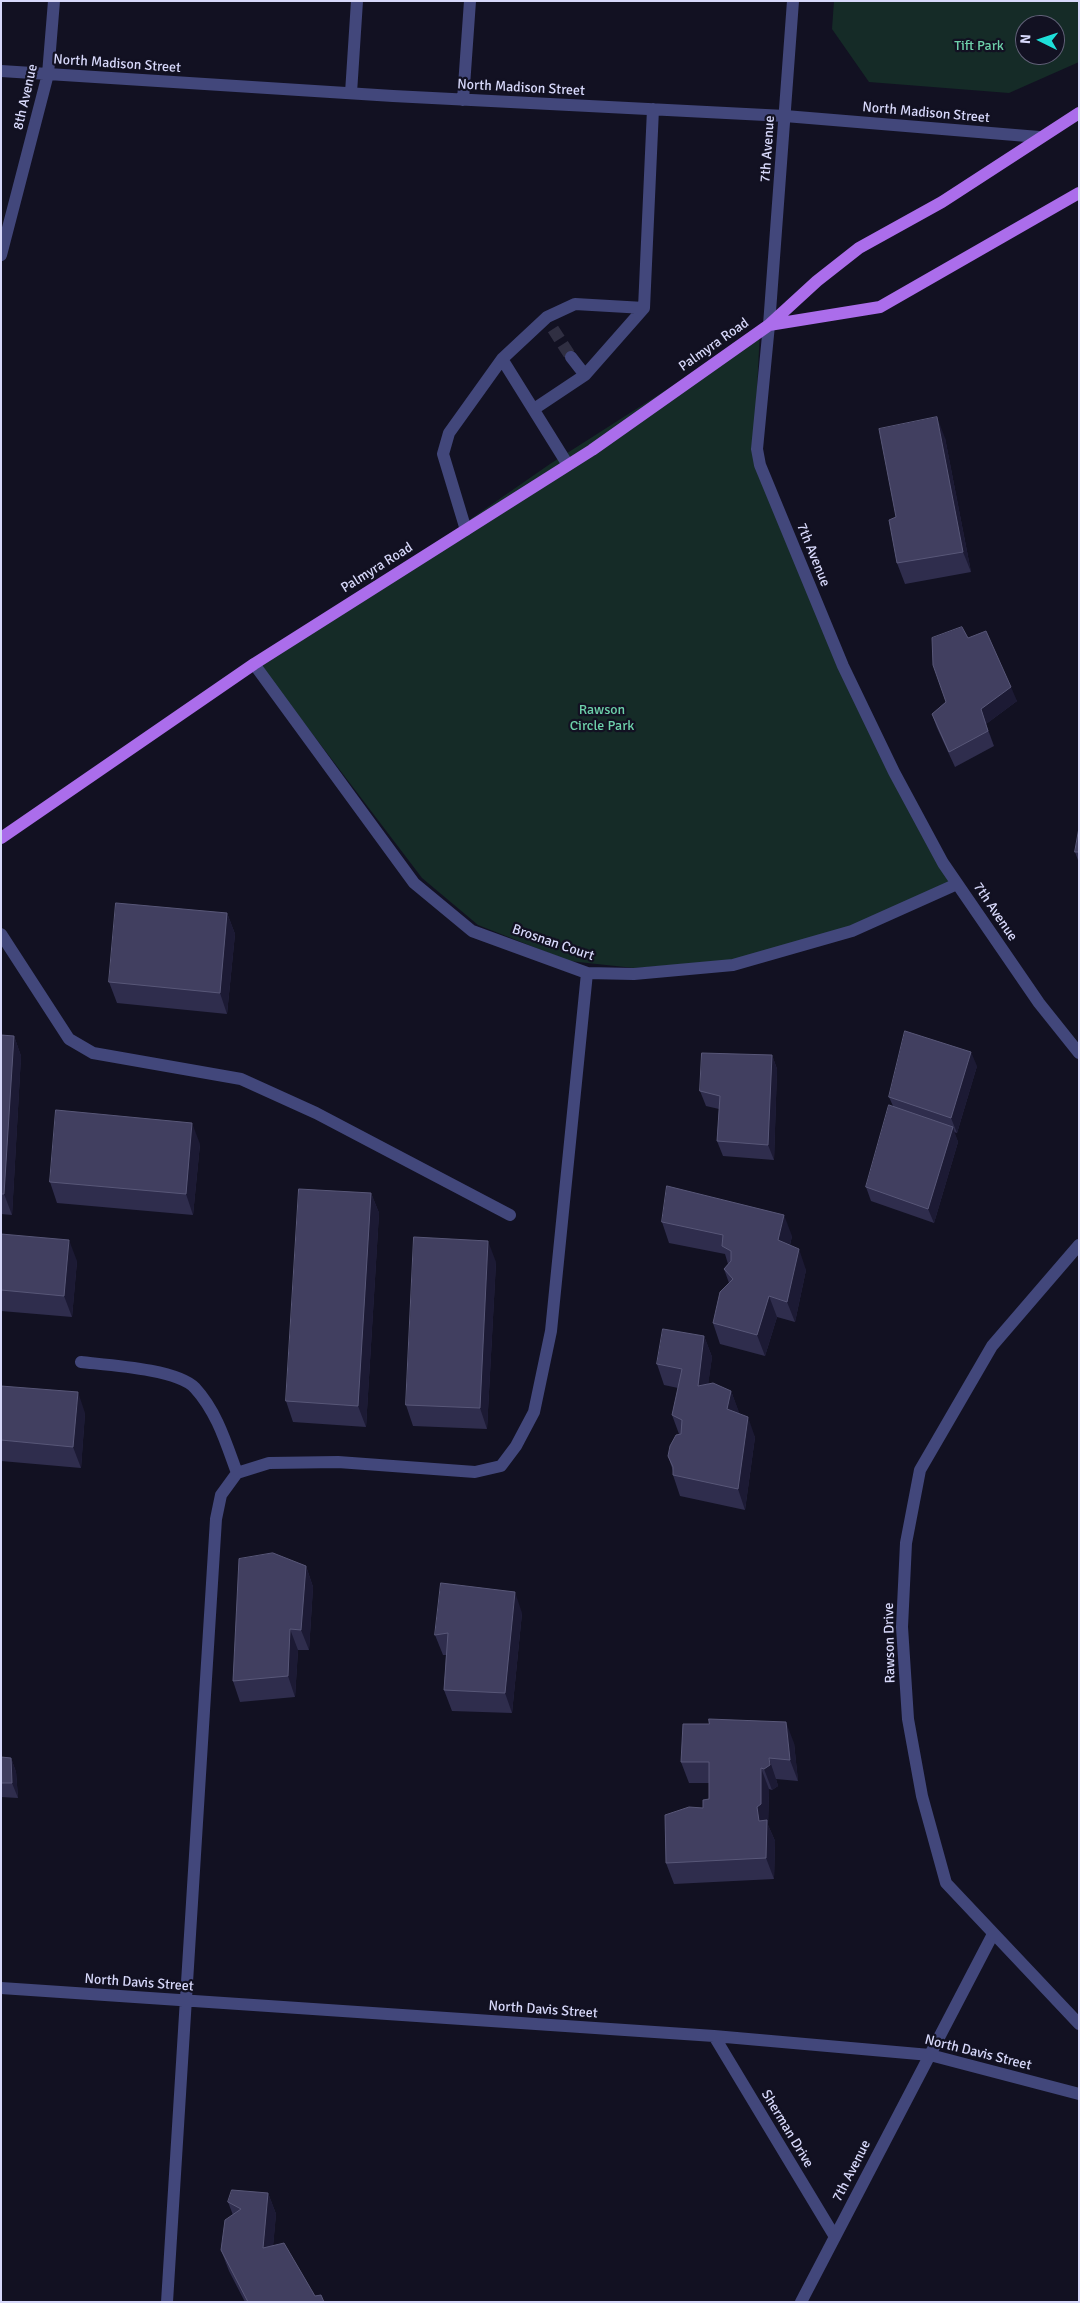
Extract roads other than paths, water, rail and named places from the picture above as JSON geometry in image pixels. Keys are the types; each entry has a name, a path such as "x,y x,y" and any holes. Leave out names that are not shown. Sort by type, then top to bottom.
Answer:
{"main road":[{"name":"Palmyra Road","path":"1,838 254,664 568,466 769,325 817,281 859,248 942,202 1039,137 1079,113"},
{"name":"Palmyra Road","path":"769,325 880,307 1079,193"}],"street":[{"name":"8th Avenue","path":"1,255 48,74 54,1"},
{"path":"351,93 357,1"},
{"path":"462,100 470,1"},
{"name":"7th Avenue","path":"793,1 769,325 757,449 760,465 843,666 894,772 943,863 1038,1003 1079,1053"},
{"name":"North Madison Street","path":"1,71 462,100 785,116 1039,137"},
{"path":"534,409 585,375 644,308 653,110"},
{"path":"466,530 443,454 450,433 502,359 546,317 575,304 644,308"},
{"path":"546,317 553,329"},
{"path":"571,357 585,375"},
{"path":"502,359 568,466"},
{"name":"Brosnan Court","path":"254,664 414,883 472,931 587,973 634,974 733,966 852,931 957,884"},
{"path":"1,934 69,1039 93,1053 240,1079 316,1113 510,1215"},
{"path":"166,2302 187,2002 216,1518 221,1495 237,1473 269,1463 328,1462 475,1472 501,1466 516,1446 534,1412 551,1331 587,973"},
{"name":"Rawson Drive","path":"1079,1245 992,1346 939,1434 920,1470 906,1543 902,1627 908,1719 922,1796 946,1883 1079,2024"},
{"path":"81,1362 159,1372 193,1387 218,1421 237,1473"},
{"path":"930,2055 993,1934"},
{"name":"North Davis Street","path":"1,1988 714,2036 930,2055 1079,2094"},
{"name":"Sherman Drive","path":"714,2036 835,2236"},
{"name":"7th Avenue","path":"801,2302 930,2055"}],"tunnel":[{"path":"553,329 571,357"}],"park label":[{"name":"Tift Park","path":"979,46"},
{"name":"Rawson Circle Park","path":"602,718"}]}
